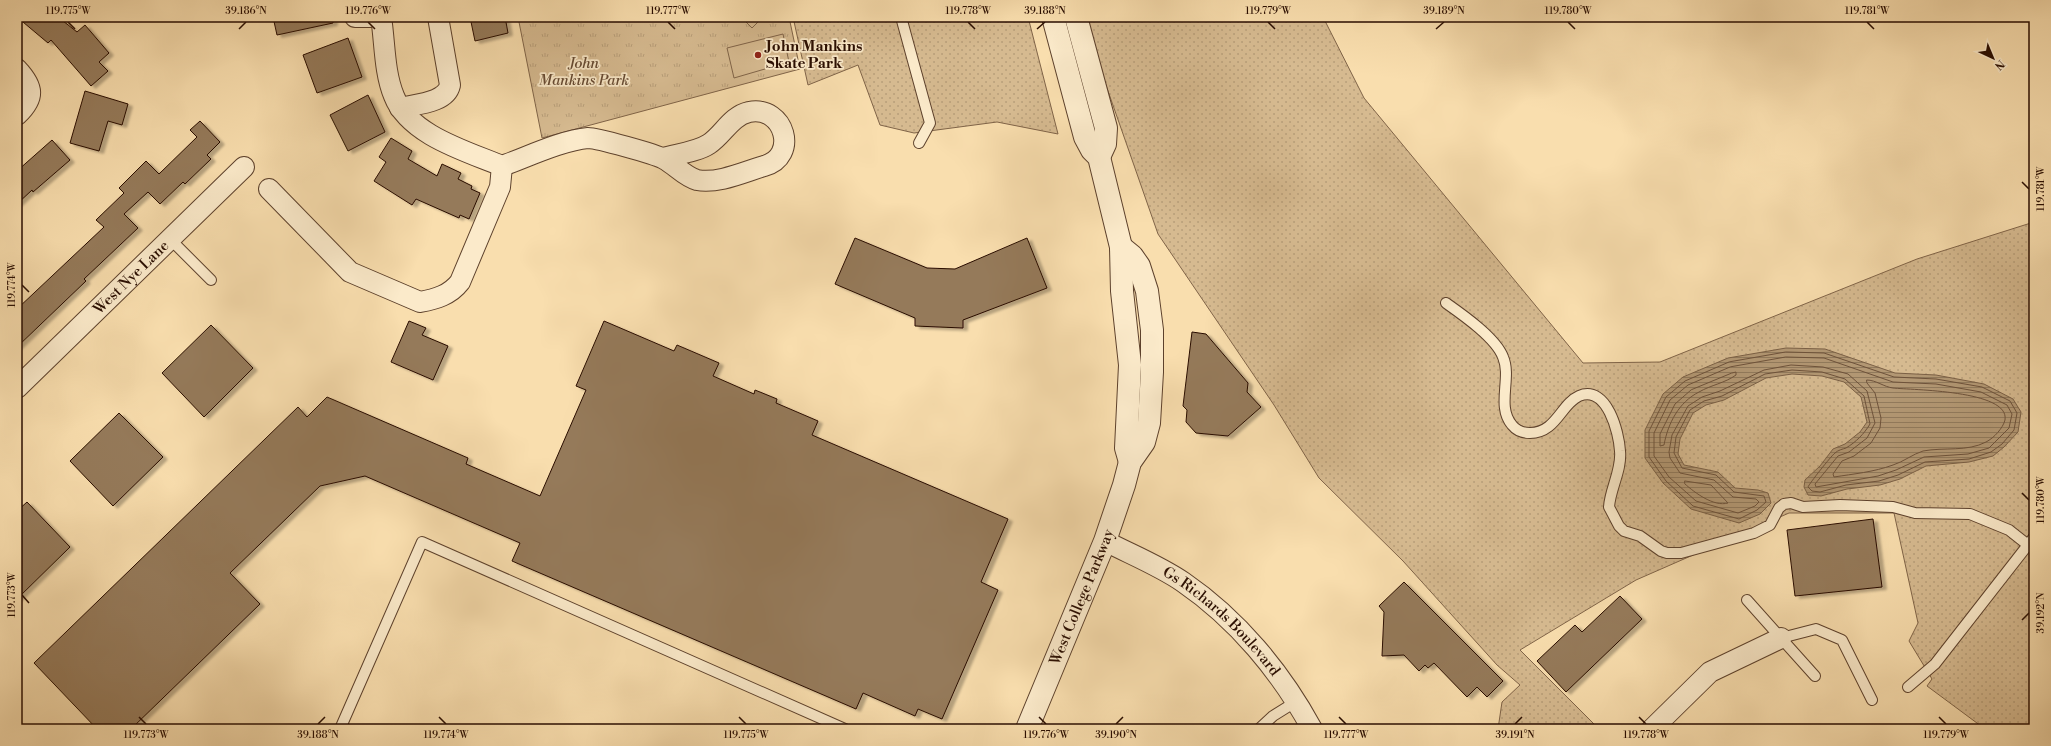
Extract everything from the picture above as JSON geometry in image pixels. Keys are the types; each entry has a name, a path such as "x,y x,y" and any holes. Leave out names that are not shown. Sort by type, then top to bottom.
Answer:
{"street":[{"path":"355,17 370,17"},
{"path":"381,17 390,83 400,108 408,118 420,128 444,141 502,166 554,147 589,138 607,141 619,146 663,158 695,180 709,181 767,166 776,159 785,141 778,121 767,113 749,112 730,123 708,144 663,158"},
{"path":"400,108 442,98 448,92 450,85 438,17"},
{"name":"West College Parkway","path":"1027,729 1105,541 1124,485 1130,462 1126,448 1130,365 1122,291 1121,247 1099,157 1092,150 1085,137 1053,17"},
{"path":"1076,17 1106,128 1105,144 1099,157"},
{"path":"17,69 28,85 31,94 28,102 17,115"},
{"path":"269,189 350,272 420,302 431,300 449,293 460,282 500,187 502,166"},
{"name":"West Nye Lane","path":"17,388 244,167"},
{"name":"Gs Richards Boulevard","path":"1105,541 1183,582 1245,634 1297,701 1312,729"},
{"path":"1652,729 1710,672 1781,638"}],"lane":[{"path":"901,17 930,124 919,143"},
{"path":"170,239 211,280"},
{"path":"1446,303 1473,323 1501,352 1504,358 1506,373 1504,405 1510,424 1515,428 1526,433 1539,432 1552,424 1578,396 1592,395 1603,403 1614,421 1620,452 1609,508 1624,532 1640,536 1661,551 1681,553 1754,533 1770,525 1779,508 1784,504 1791,503 1803,507 1840,505 1893,506 1915,513 1970,514 2031,541 1935,664 1908,687"},
{"path":"340,729 422,542 845,729"},
{"path":"1747,600 1815,676"},
{"path":"1781,638 1816,629 1842,640 1872,700"},
{"path":"1260,729 1272,716 1297,701"}],"green space":[{"name":"John Mankins Park","path":"518,17 789,17 800,69 542,138"},
{"path":"741,17 763,17 752,28"},
{"path":"793,17 1028,17 1058,134 997,122 914,133 880,125 858,65 808,85"},
{"path":"1087,17 1323,17 1364,98 1583,363 1660,362 1917,259 2034,222 2034,729 1985,729 1927,686 1932,679 1909,641 1918,623 1894,513 1789,513 1636,580 1520,650 1599,729 1498,729 1502,702 1520,685 1497,665 1403,561 1319,478 1274,405 1158,234 1094,51"},
{"name":"John Mankins Skate Park","path":"783,34 789,62 734,78 727,48"}],"water":[{"path":"1786,348 1825,349 1895,373 1936,375 1984,384 2013,399 2021,412 2018,432 1993,456 1969,462 1926,466 1900,479 1880,485 1847,489 1821,496 1808,495 1804,487 1805,480 1820,466 1833,449 1845,444 1860,432 1867,422 1861,397 1844,382 1822,376 1792,374 1766,378 1724,400 1706,405 1693,413 1680,439 1678,454 1684,465 1718,472 1735,488 1758,490 1768,493 1771,503 1760,514 1739,523 1691,509 1663,483 1645,458 1645,430 1663,394 1683,377 1728,358"}],"building":[{"path":"17,17 58,17 77,32 85,25 109,53 99,62 108,71 91,86 51,40 48,43"},
{"path":"273,17 333,17 333,23 277,35"},
{"path":"470,17 505,17 508,33 475,41"},
{"path":"348,38 362,77 317,93 303,55"},
{"path":"85,91 128,104 122,125 108,121 99,151 70,143"},
{"path":"368,95 385,132 348,151 330,115"},
{"path":"200,121 220,142 207,155 211,159 185,184 183,182 160,204 148,192 124,214 138,228 84,279 86,281 17,347 17,309 104,227 96,220 124,193 119,188 146,161 159,174 197,137 190,130"},
{"path":"391,138 412,151 408,159 437,176 442,164 461,173 458,179 472,186 471,189 480,193 469,219 460,215 459,218 416,199 412,205 374,181 386,162 379,157"},
{"path":"52,140 70,160 17,204 17,171"},
{"path":"855,238 927,268 955,269 1027,238 1047,288 963,320 963,328 915,326 915,318 835,284"},
{"path":"409,321 426,328 422,335 448,346 433,380 391,362"},
{"path":"604,321 674,351 677,345 719,363 713,376 754,394 755,390 777,399 776,403 818,421 812,435 1008,519 981,582 998,590 942,719 918,709 915,716 863,693 856,709 512,561 520,543 365,476 320,486 230,573 260,604 131,729 97,729 34,663 298,407 307,417 327,397 468,458 466,464 540,496 586,390 576,386"},
{"path":"211,325 253,368 204,417 162,373"},
{"path":"1192,332 1206,334 1248,383 1247,392 1261,407 1228,436 1196,433 1186,422 1187,410 1183,406"},
{"path":"119,413 163,457 113,506 70,461"},
{"path":"27,502 70,547 17,599 17,511"},
{"path":"1873,519 1882,587 1795,596 1787,530"},
{"path":"1404,582 1503,681 1487,697 1477,687 1467,697 1434,663 1428,668 1425,665 1419,671 1404,655 1382,656 1384,612 1379,606"},
{"path":"1620,596 1642,619 1566,692 1537,661 1575,625 1582,632"}],"place":[{"name":"John Mankins Skate Park","path":"758,55"}]}
